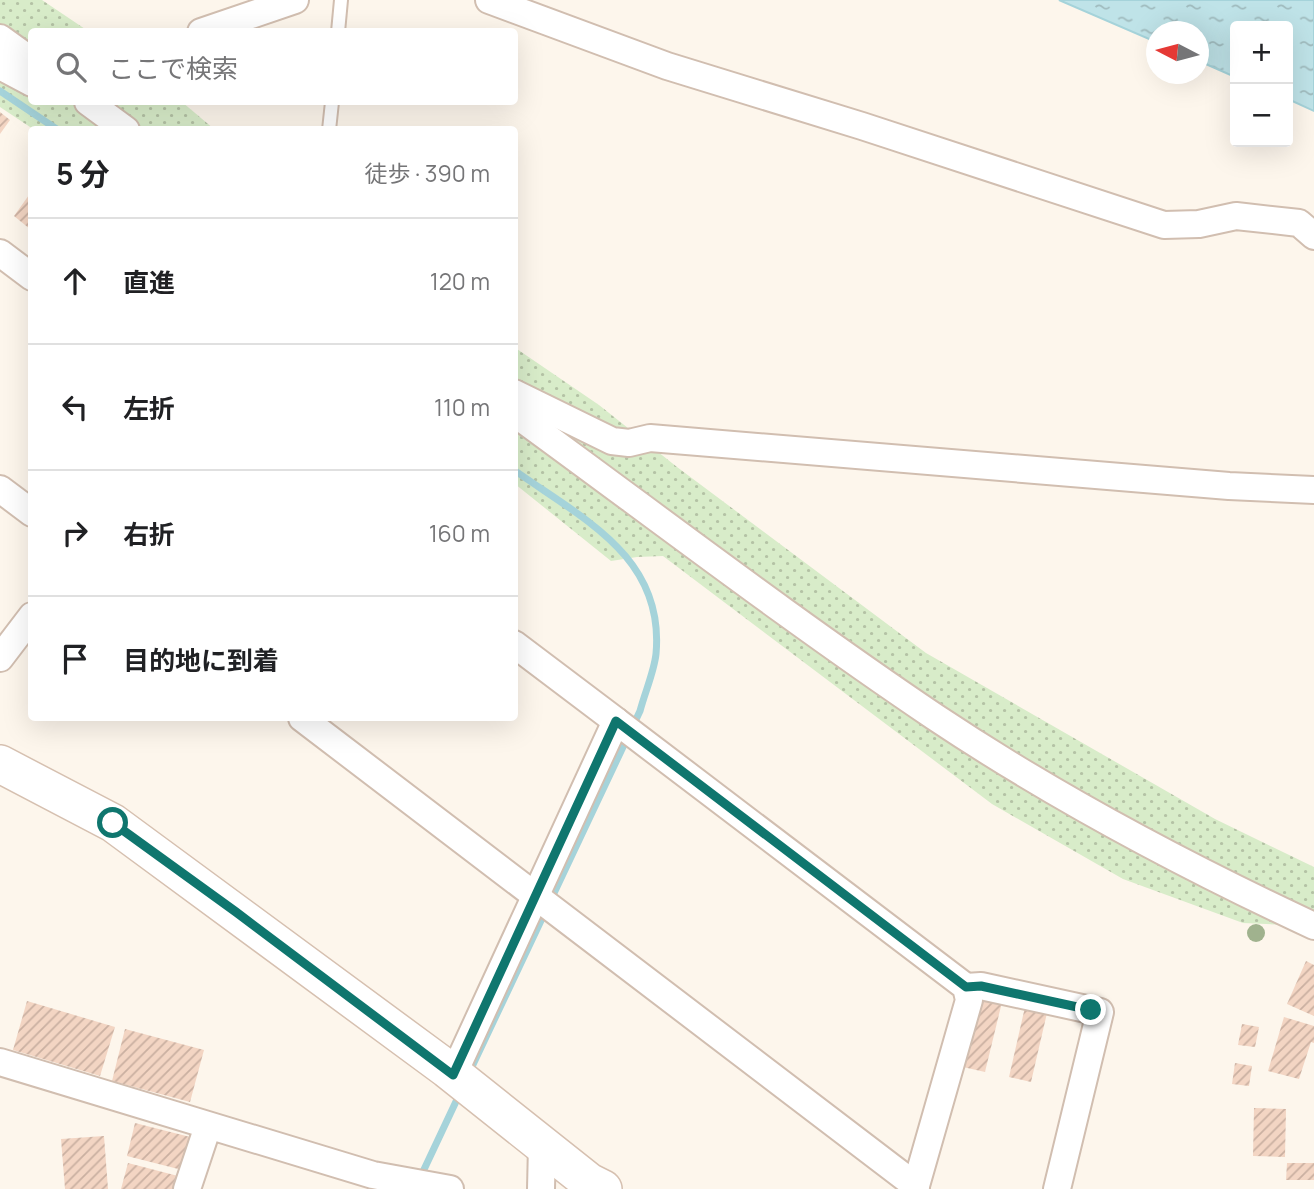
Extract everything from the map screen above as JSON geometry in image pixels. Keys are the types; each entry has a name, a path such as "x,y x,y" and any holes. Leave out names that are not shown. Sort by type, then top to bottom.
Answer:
{"street":[{"path":"213,28 295,0"},
{"path":"489,0 667,66 862,126 1164,225 1199,224 1236,216 1299,223 1314,236"},
{"path":"0,38 28,58"},
{"path":"0,66 28,81"},
{"path":"92,105 121,126"},
{"path":"0,253 28,274"},
{"path":"518,395 612,441 629,443 650,438 1314,490"},
{"path":"518,416 814,633 937,718 1180,862 1314,926"},
{"path":"0,489 28,510"},
{"path":"0,658 28,621"},
{"path":"306,721 546,902 915,1188 969,1000 966,987 518,647"},
{"path":"461,1082 546,902 616,721"},
{"path":"0,764 113,823 236,912 589,1182 603,1189"},
{"path":"966,987 981,986 1100,1012 1057,1189"},
{"path":"0,1062 373,1175 443,1188"},
{"path":"187,1189 208,1126"},
{"path":"541,1189 542,1145"}],"lane":[{"path":"338,28 341,0"},
{"path":"329,126 332,105"}],"green space":[{"path":"0,0 42,0 84,28 28,28 28,57 0,35"},
{"path":"0,48 28,69 28,105 78,105 109,126 28,126 0,107"},
{"path":"95,105 186,105 210,126 127,126"},
{"path":"518,350 599,405 677,467 926,653 1215,819 1314,867 1314,926 1243,923 1123,879 992,804 663,556 611,561 518,486"}],"water":[{"path":"1059,0 1314,0 1314,111 1293,101 1293,21 1230,21 1230,75 1209,65 1209,21 1146,21 1146,38"}],"building":[{"path":"0,112 10,120 0,134"},
{"path":"28,196 28,227 14,216"},
{"path":"1306,961 1314,965 1314,1016 1287,1004"},
{"path":"980,997 1002,1002 985,1072 963,1067"},
{"path":"27,1001 115,1027 100,1076 13,1050"},
{"path":"1025,1007 1047,1013 1031,1082 1009,1077"},
{"path":"1284,1017 1314,1026 1314,1043 1311,1042 1299,1079 1268,1071"},
{"path":"1242,1024 1259,1027 1255,1047 1238,1045"},
{"path":"125,1029 204,1050 190,1102 112,1081"},
{"path":"1235,1063 1252,1066 1249,1086 1232,1084"},
{"path":"1254,1108 1286,1109 1285,1157 1253,1156"},
{"path":"135,1123 198,1139 190,1172 127,1156"},
{"path":"104,1136 108,1189 65,1189 61,1139"},
{"path":"128,1163 178,1176 174,1189 121,1189"},
{"path":"1287,1163 1314,1163 1314,1180 1286,1180"}],"waterway":[{"path":"0,91 52,126"},
{"path":"469,1073 640,711 656,654 655,620 647,591 633,565 614,543 591,523 518,473"},
{"path":"420,1178 460,1093"}],"route":[{"path":"113,823 453,1075 616,721 966,987 981,986 1091,1010"}]}
